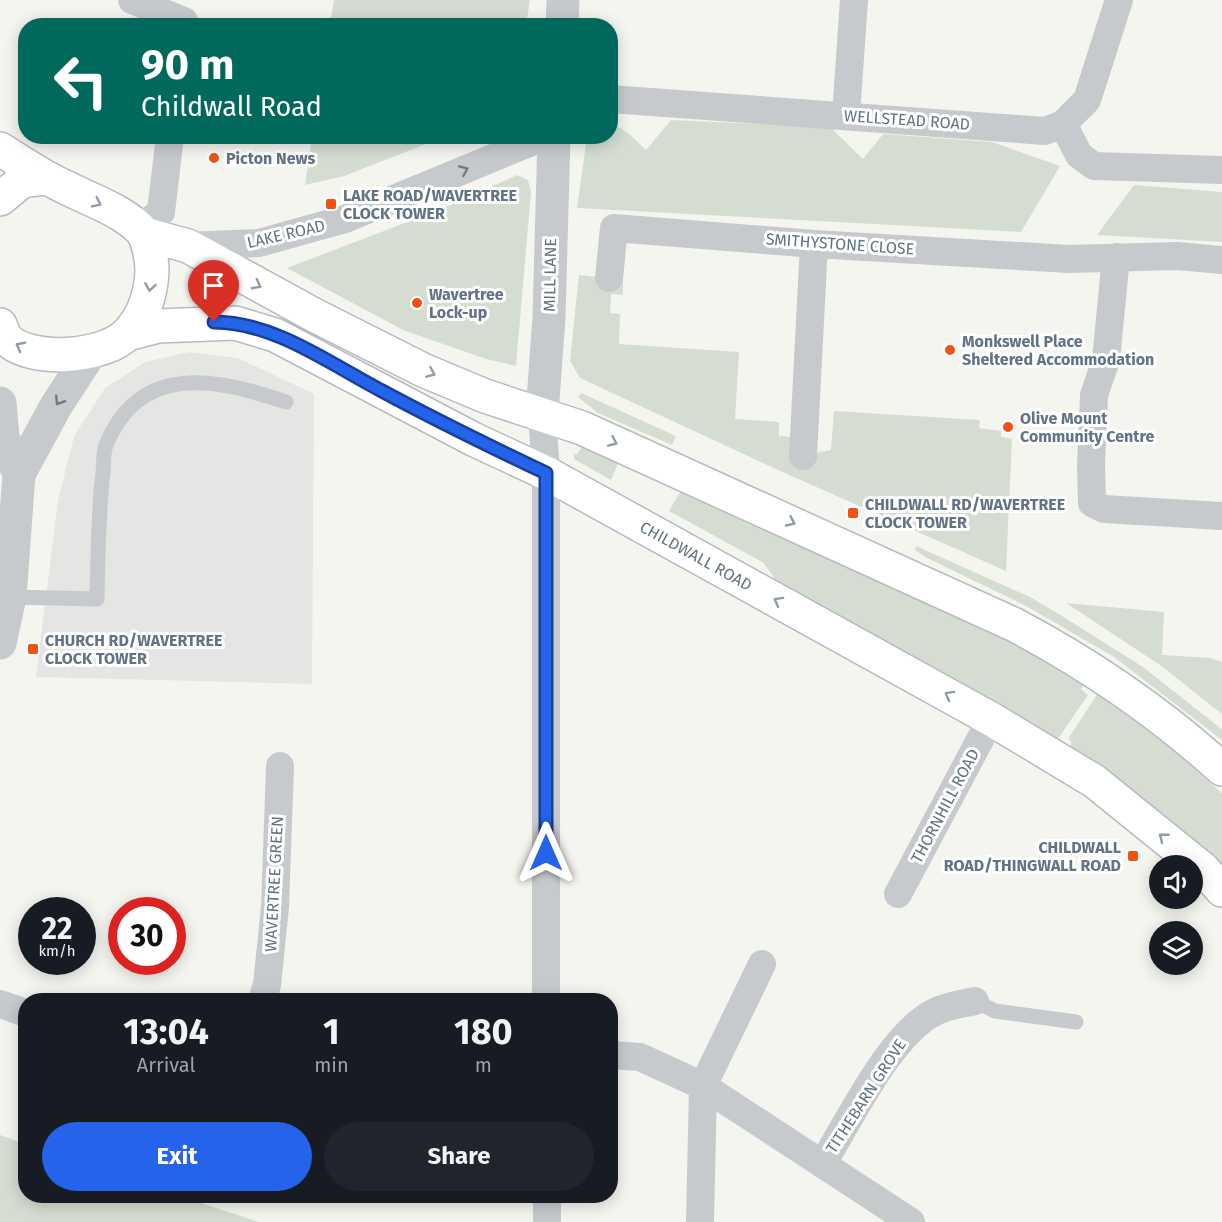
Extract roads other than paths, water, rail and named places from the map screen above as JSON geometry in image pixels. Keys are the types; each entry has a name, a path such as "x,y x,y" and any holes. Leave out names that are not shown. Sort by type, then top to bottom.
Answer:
{"main road":[{"path":"0,150 46,178 121,215 142,231 188,246 305,311 423,370 485,396 582,428 1015,625 1120,687 1183,734 1222,769"},
{"path":"0,199 22,181 46,178"},
{"path":"0,325 6,338 33,352 60,355 91,352 110,347 127,334 143,313 151,288 152,263 142,231"},
{"name":"CHILDWALL ROAD","path":"127,334 158,326 235,322 275,335 473,439 546,473 991,719 1094,781 1203,869 1222,890"}],"street":[{"path":"132,0 184,16"},
{"path":"562,18 563,0"},
{"path":"846,116 854,0"},
{"path":"1119,0 1087,100 1063,124 1079,155 1094,166 1222,170"},
{"name":"WELLSTEAD ROAD","path":"618,100 1045,131 1063,124"},
{"path":"142,231 161,212 169,144"},
{"name":"LAKE ROAD","path":"188,246 259,243 345,219 527,144"},
{"name":"MILL LANE","path":"542,414 549,317 554,144"},
{"name":"SMITHYSTONE CLOSE","path":"609,278 614,228 814,244 1069,259 1177,256 1222,260"},
{"path":"803,456 814,244"},
{"path":"1116,257 1106,360 1094,395 1090,465 1092,503 1104,509 1222,516"},
{"path":"9,471 56,406 91,352"},
{"path":"0,403 9,471 10,597 0,643"},
{"path":"542,414 546,473 546,993"},
{"name":"THORNHILL ROAD","path":"898,894 991,719"},
{"name":"WAVERTREE GREEN","path":"264,993 275,907 280,766"},
{"path":"700,1222 703,1086 762,964"},
{"name":"TITHEBARN GROVE","path":"823,1163 872,1082 908,1030 935,1011 975,1001"},
{"path":"0,1004 18,1010"},
{"name":"TITHEBARN GROVE","path":"618,1056 640,1057 703,1086 911,1222"},
{"path":"547,1203 547,1222"}],"lane":[{"path":"10,597 97,599 105,446 128,406 157,389 197,381 247,389 286,402"},
{"path":"975,1001 995,1011 1076,1022"}],"place":[{"name":"Picton News","path":"214,158"},
{"name":"LAKE ROAD/WAVERTREE CLOCK TOWER","path":"331,204"},
{"name":"Wavertree Lock-up","path":"417,303"},
{"name":"Monkswell Place Sheltered Accommodation","path":"950,350"},
{"name":"Olive Mount Community Centre","path":"1008,427"},
{"name":"CHILDWALL RD/WAVERTREE CLOCK TOWER","path":"853,513"},
{"name":"CHURCH RD/WAVERTREE CLOCK TOWER","path":"33,649"},
{"name":"CHILDWALL ROAD/THINGWALL ROAD","path":"1133,856"}]}
